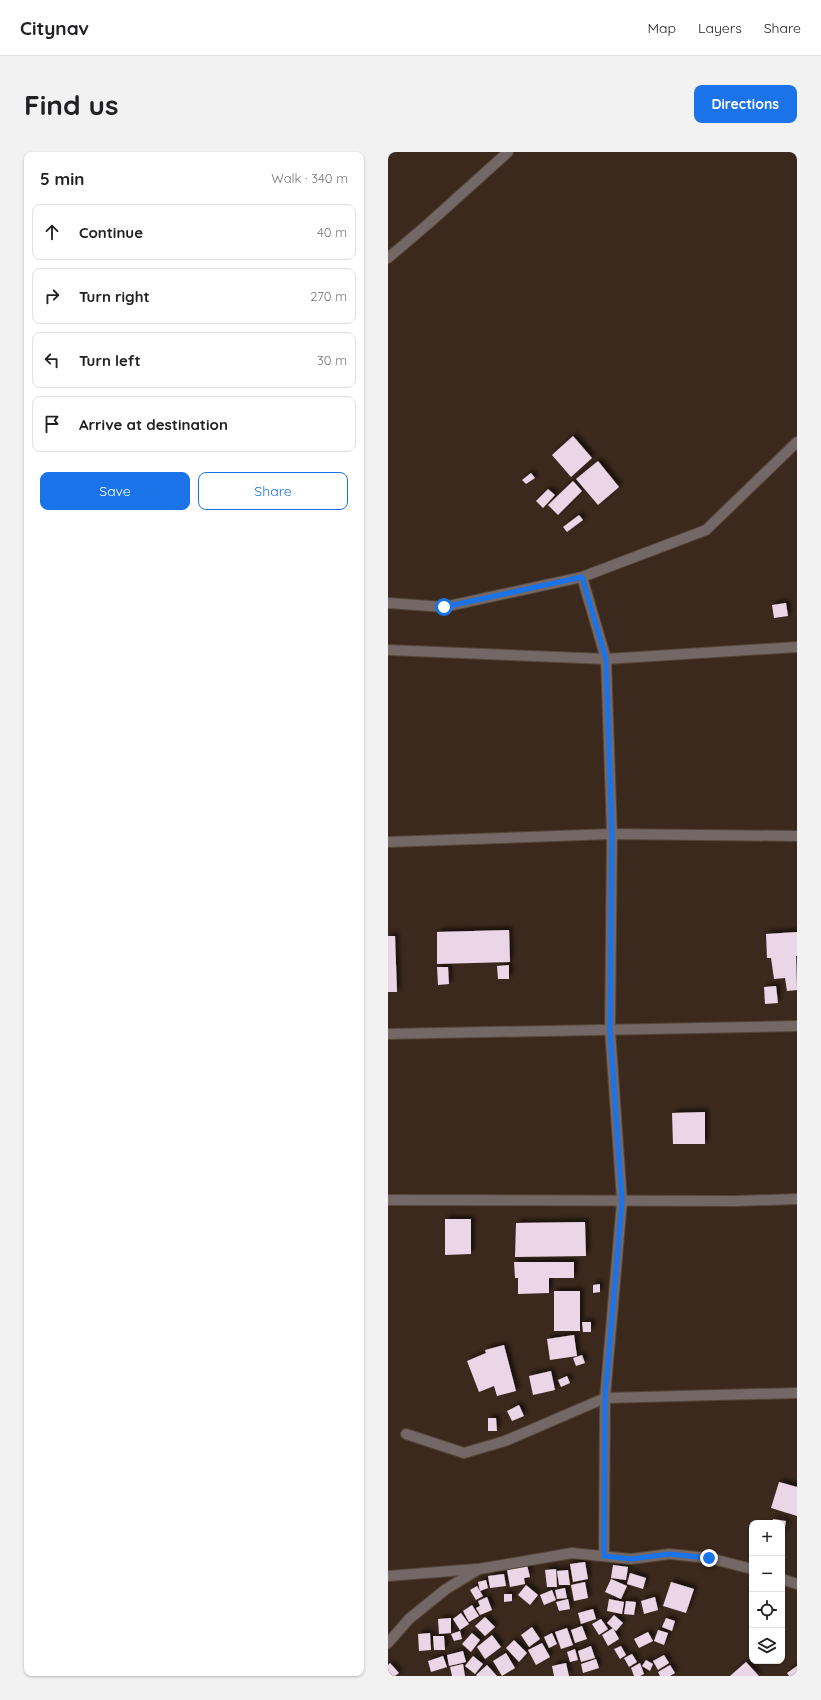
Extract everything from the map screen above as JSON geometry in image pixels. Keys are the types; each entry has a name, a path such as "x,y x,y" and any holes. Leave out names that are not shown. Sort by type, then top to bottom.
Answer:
{"street":[{"path":"388,258 508,152"},
{"path":"388,603 444,607 582,577 706,530 797,442"},
{"path":"582,577 606,659 612,834 610,1030 622,1201 605,1398 604,1556"},
{"path":"388,650 606,659 797,647"},
{"path":"388,842 612,834 797,836"},
{"path":"388,1034 797,1026"},
{"path":"388,1200 735,1201 797,1199"},
{"path":"406,1434 464,1453 505,1441 605,1398 797,1393"},
{"path":"388,1576 479,1569 572,1553 631,1559 669,1554 709,1558 749,1568"},
{"path":"388,1643 409,1619 446,1589 479,1569"},
{"path":"785,1580 797,1584"}],"building":[{"path":"573,436 592,458 571,477 552,455"},
{"path":"598,461 619,487 598,505 576,479"},
{"path":"531,473 535,478 526,484 522,480"},
{"path":"573,481 582,491 558,515 548,505"},
{"path":"548,489 555,495 543,508 536,501"},
{"path":"579,515 583,520 567,532 563,527"},
{"path":"786,603 788,616 774,618 772,605"},
{"path":"509,930 510,962 437,964 437,932"},
{"path":"797,932 797,990 787,991 785,978 774,979 771,958 767,958 766,934"},
{"path":"388,936 395,936 397,992 388,992"},
{"path":"509,965 509,979 498,979 497,966"},
{"path":"437,967 448,967 449,984 438,985"},
{"path":"776,986 778,1003 765,1004 764,987"},
{"path":"705,1112 705,1144 673,1144 672,1113"},
{"path":"445,1219 471,1219 471,1254 445,1255"},
{"path":"585,1222 586,1256 515,1257 516,1223"},
{"path":"514,1262 574,1262 574,1278 549,1278 549,1293 518,1294 518,1278 515,1278"},
{"path":"600,1284 600,1292 593,1293 593,1285"},
{"path":"554,1291 580,1291 580,1331 554,1331"},
{"path":"582,1322 591,1322 591,1332 583,1332"},
{"path":"574,1335 577,1356 550,1360 547,1339"},
{"path":"504,1345 516,1391 497,1396 494,1386 479,1392 467,1361 486,1353 485,1350"},
{"path":"582,1355 585,1363 576,1366 573,1358"},
{"path":"551,1371 555,1390 533,1395 529,1376"},
{"path":"567,1376 570,1383 561,1387 558,1380"},
{"path":"519,1405 524,1416 512,1421 507,1411"},
{"path":"488,1418 496,1418 497,1431 488,1431"},
{"path":"779,1482 797,1487 797,1516 771,1508"},
{"path":"585,1562 588,1579 573,1582 570,1564"},
{"path":"527,1565 530,1577 524,1578 525,1584 510,1587 507,1570"},
{"path":"613,1565 628,1567 626,1580 611,1578"},
{"path":"556,1569 557,1587 547,1587 545,1570"},
{"path":"568,1570 570,1585 559,1585 557,1571"},
{"path":"630,1573 646,1578 643,1589 627,1584"},
{"path":"504,1574 506,1586 490,1588 488,1576"},
{"path":"611,1579 627,1586 621,1599 605,1592"},
{"path":"486,1580 488,1588 480,1591 478,1582"},
{"path":"585,1582 588,1598 574,1601 571,1585"},
{"path":"671,1582 694,1589 686,1613 663,1606"},
{"path":"526,1585 538,1595 530,1605 518,1595"},
{"path":"477,1586 483,1596 476,1600 470,1590"},
{"path":"565,1588 567,1598 557,1599 555,1590"},
{"path":"552,1590 556,1600 544,1605 540,1595"},
{"path":"504,1594 512,1594 512,1601 504,1602"},
{"path":"487,1597 492,1610 480,1615 476,1608 480,1606 478,1601"},
{"path":"655,1597 658,1610 644,1614 641,1601"},
{"path":"568,1599 570,1609 559,1611 556,1602"},
{"path":"609,1599 624,1602 622,1614 607,1611"},
{"path":"626,1601 636,1602 634,1615 624,1614"},
{"path":"472,1605 479,1616 469,1622 463,1611"},
{"path":"593,1609 596,1619 581,1624 578,1613"},
{"path":"461,1613 469,1624 460,1630 453,1619"},
{"path":"614,1615 623,1623 616,1631 607,1623"},
{"path":"485,1617 495,1627 485,1636 475,1626"},
{"path":"451,1618 451,1633 439,1634 438,1619"},
{"path":"666,1618 675,1621 672,1631 662,1627"},
{"path":"601,1619 608,1629 599,1635 592,1624"},
{"path":"582,1626 587,1639 575,1643 571,1630"},
{"path":"532,1627 540,1639 529,1647 521,1635"},
{"path":"567,1628 573,1645 561,1649 555,1632"},
{"path":"613,1628 619,1639 608,1646 602,1635"},
{"path":"658,1630 668,1633 664,1645 654,1641"},
{"path":"460,1631 462,1639 454,1641 451,1634"},
{"path":"648,1632 653,1641 639,1648 634,1639"},
{"path":"430,1633 431,1650 419,1651 418,1634"},
{"path":"472,1633 480,1640 471,1652 462,1644"},
{"path":"552,1633 557,1644 549,1648 544,1637"},
{"path":"492,1635 501,1647 485,1659 477,1647"},
{"path":"433,1636 444,1636 445,1650 434,1650"},
{"path":"514,1640 527,1653 519,1662 506,1648"},
{"path":"542,1643 550,1657 536,1665 528,1650"},
{"path":"591,1646 595,1658 581,1662 578,1651"},
{"path":"621,1646 626,1655 620,1659 614,1649"},
{"path":"575,1649 578,1660 570,1662 567,1652"},
{"path":"463,1651 466,1662 449,1666 447,1655"},
{"path":"506,1653 515,1668 502,1676 493,1661"},
{"path":"632,1654 637,1662 629,1667 624,1658"},
{"path":"664,1655 669,1663 658,1670 653,1661"},
{"path":"443,1656 447,1667 431,1672 428,1661"},
{"path":"473,1656 483,1664 475,1674 465,1666"},
{"path":"596,1659 599,1668 583,1673 581,1664"},
{"path":"646,1660 653,1664 650,1671 642,1666"},
{"path":"746,1662 759,1676 730,1676"},
{"path":"390,1663 399,1673 395,1676 388,1676 388,1665"},
{"path":"566,1663 569,1676 554,1676 552,1666"},
{"path":"640,1663 644,1674 634,1676 631,1668"},
{"path":"463,1664 465,1676 452,1676 450,1667"},
{"path":"487,1665 497,1676 476,1675"},
{"path":"670,1665 675,1673 670,1676 660,1676 658,1672"},
{"path":"797,1666 797,1676 789,1676 787,1673"}],"route":[{"path":"444,607 582,577 606,659 612,834 610,1030 622,1201 605,1398 604,1556 631,1559 669,1554 709,1558"}]}
